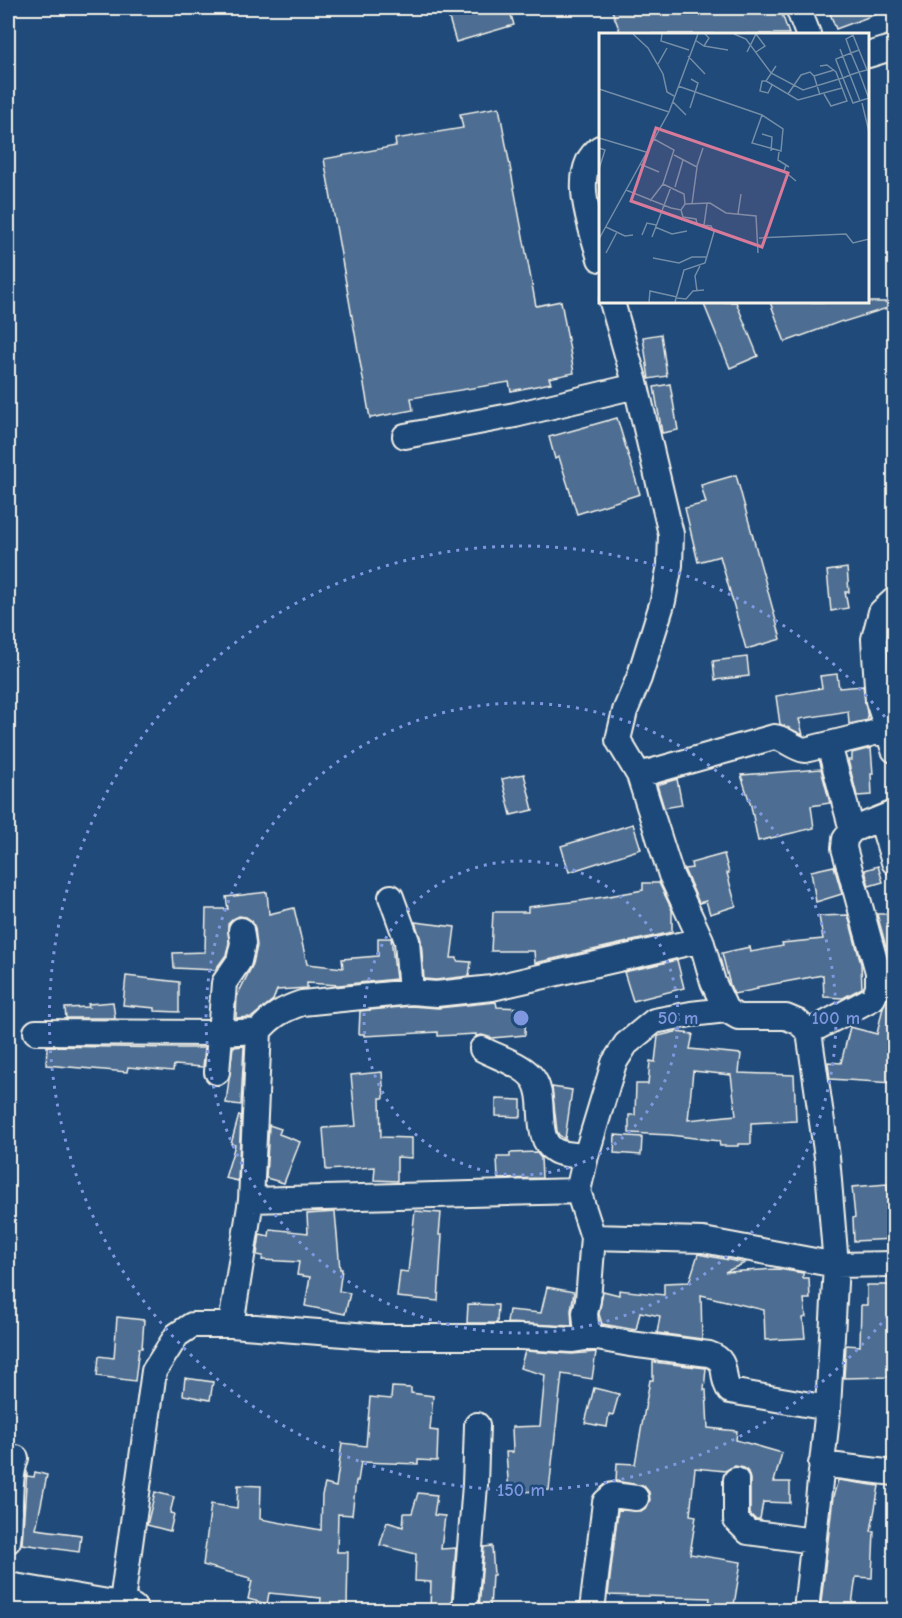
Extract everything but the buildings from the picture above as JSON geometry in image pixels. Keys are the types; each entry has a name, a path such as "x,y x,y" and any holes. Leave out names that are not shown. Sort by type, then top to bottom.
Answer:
{"main road":[{"path":"8,1589 126,1610"}],"street":[{"path":"798,8 808,33"},
{"path":"869,54 894,47"},
{"path":"599,149 587,163 584,183 587,209 599,255"},
{"path":"612,303 636,386 671,534 670,565 663,602 639,678 625,711 618,740 639,775 671,875 701,940 713,982 726,1010 738,1017 786,1017 798,1022 809,1032 826,1157 836,1265 828,1408 806,1611"},
{"path":"405,436 514,415 636,386"},
{"path":"639,775 774,737 780,738 794,748 805,750 829,745 890,740 878,701 874,639 881,612 894,600"},
{"path":"829,745 852,830"},
{"path":"809,1032 873,998 878,988 878,972 844,848 845,839 852,830 888,816 894,862"},
{"path":"391,897 407,941 411,992"},
{"path":"217,1072 224,983 239,961 242,952 241,930"},
{"path":"231,1326 251,1200 259,1031 269,1019 285,1009 302,1003 411,992 436,994 492,988 701,940"},
{"path":"592,1337 586,1324 585,1313 593,1237 578,1191 614,1062 626,1044 654,1021 726,1010"},
{"path":"36,1032 219,1033 259,1031"},
{"path":"482,1049 522,1068 532,1076 540,1099 542,1131 550,1147 555,1151 586,1156"},
{"path":"251,1200 578,1191"},
{"path":"593,1237 703,1240 836,1265 894,1264"},
{"path":"126,1610 154,1371 177,1335 192,1324 381,1337 521,1337 573,1340 592,1337 716,1356 722,1362 730,1391 828,1408"},
{"path":"465,1611 475,1485 477,1425"},
{"path":"8,1541 11,1506 10,1481 16,1458"},
{"path":"821,1464 894,1473"},
{"path":"736,1479 736,1520 748,1533 813,1541"},
{"path":"592,1611 605,1502 613,1496 636,1498"}]}
